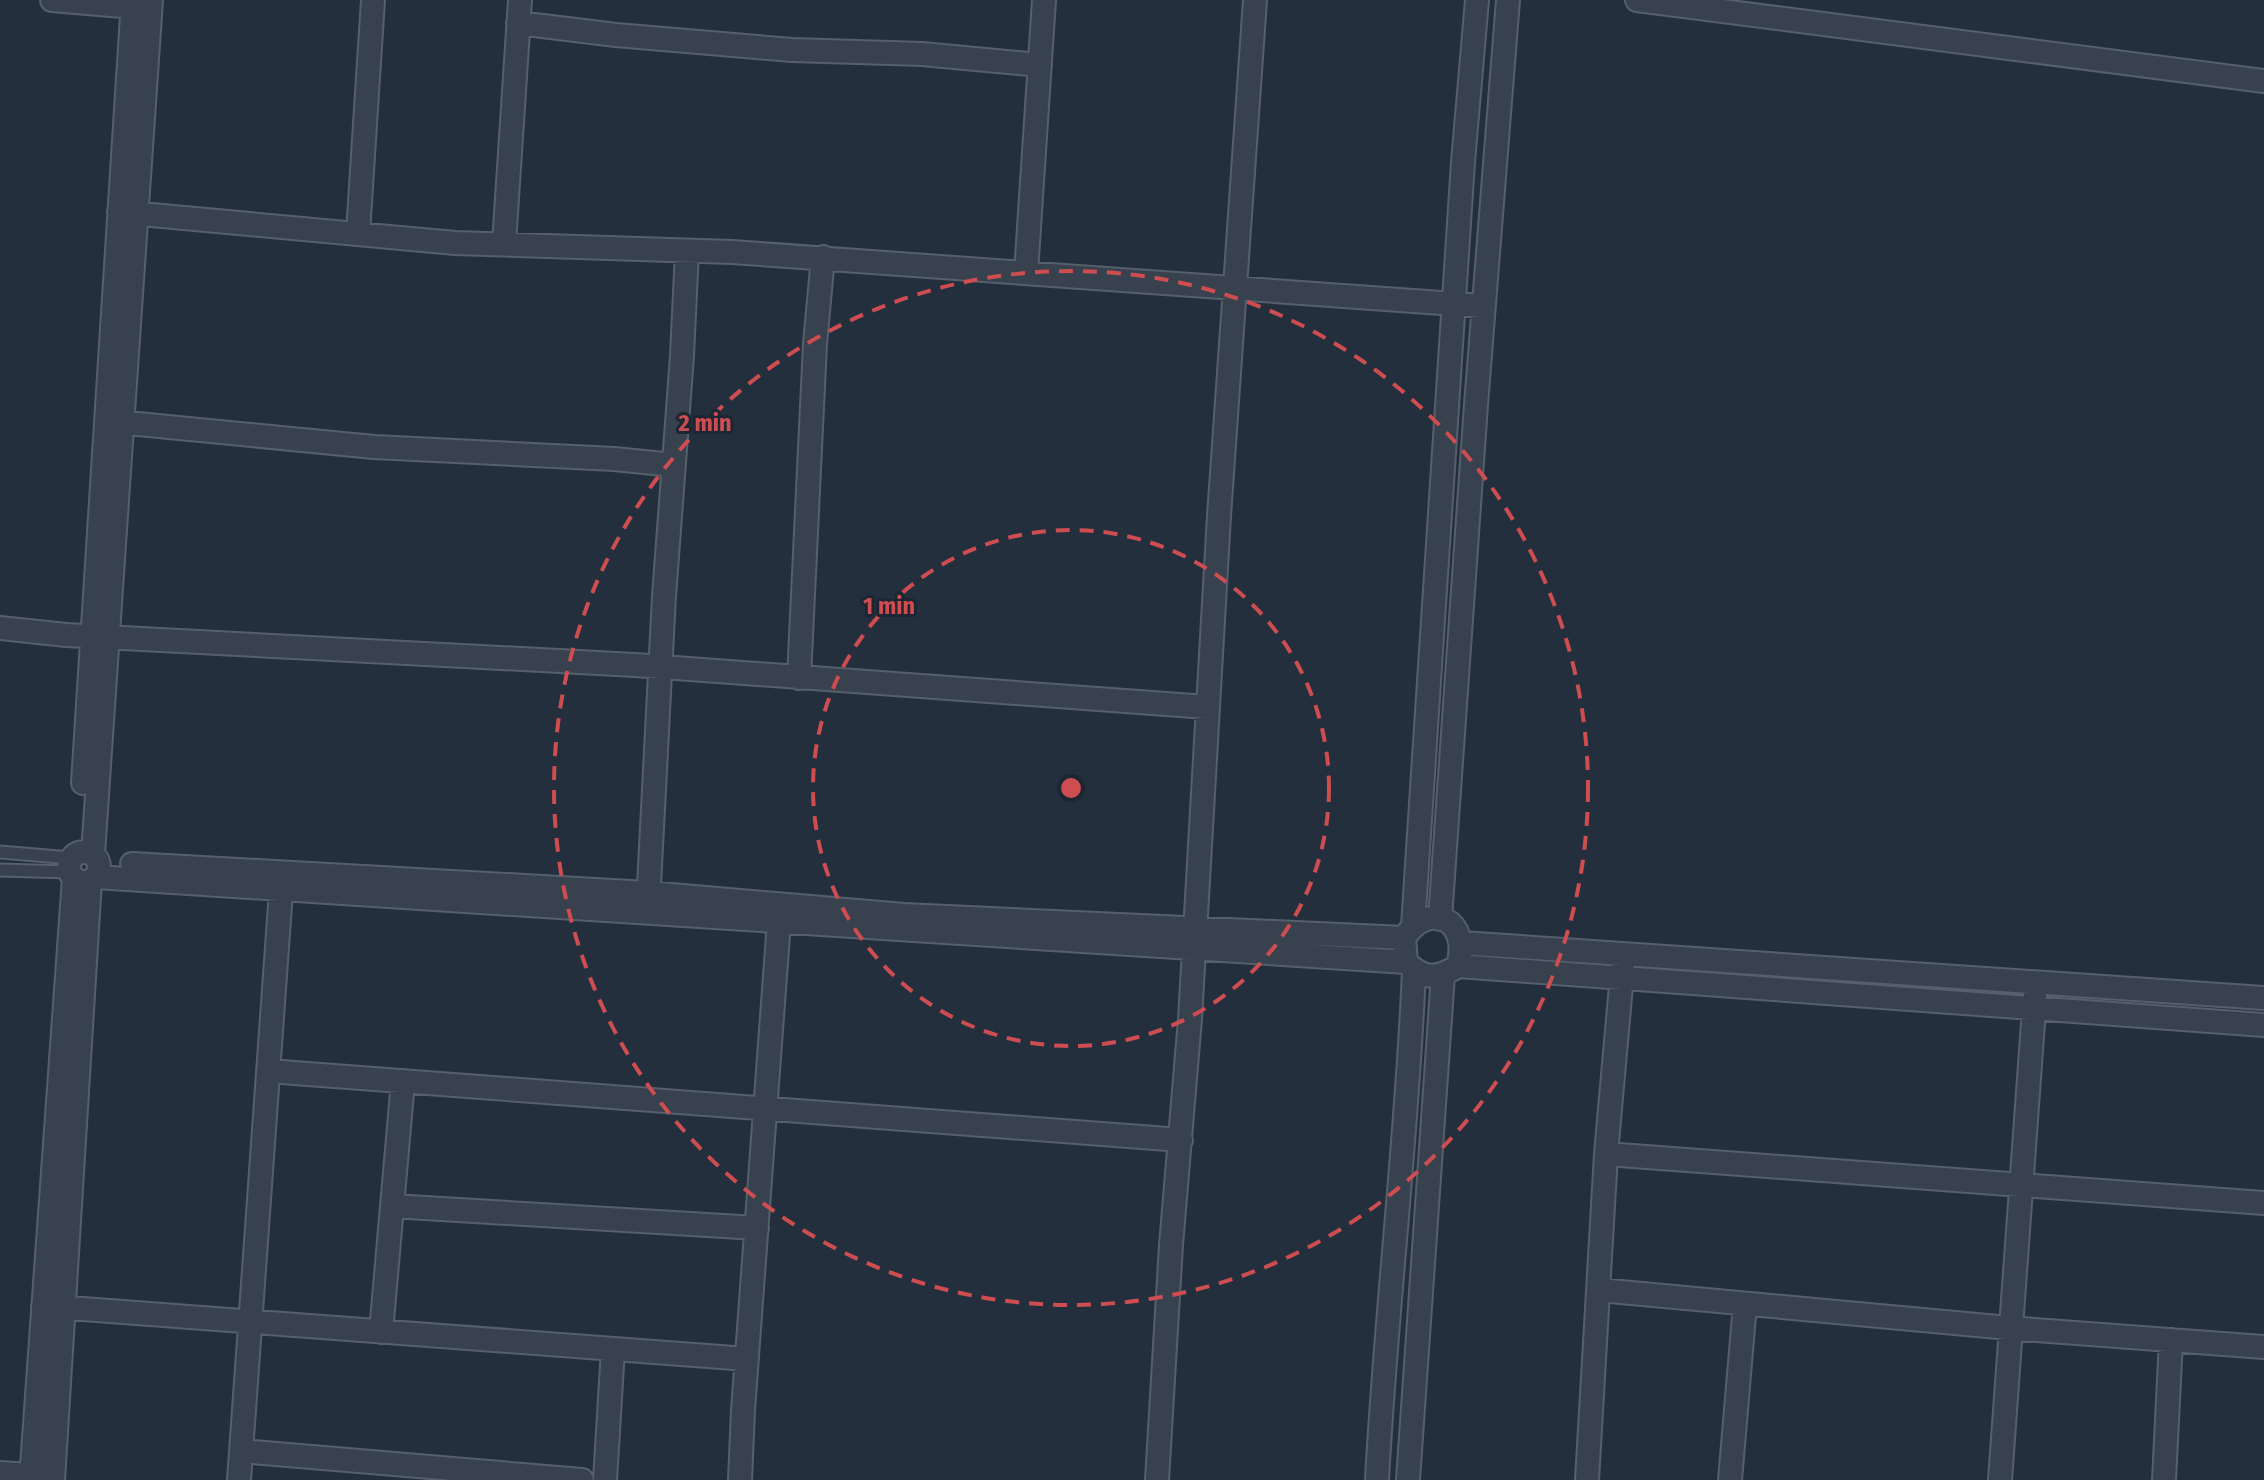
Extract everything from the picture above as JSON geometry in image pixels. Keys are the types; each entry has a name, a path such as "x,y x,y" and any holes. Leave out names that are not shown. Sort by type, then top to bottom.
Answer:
{"street":[{"path":"0,1473 38,1478 53,1307 142,4 52,0"},
{"path":"358,233 373,0"},
{"path":"504,244 520,0"},
{"path":"1026,273 1044,0"},
{"path":"1157,1480 1255,0"},
{"path":"1377,1480 1383,1364 1410,1062 1409,932 1477,0"},
{"path":"1440,919 1508,0"},
{"path":"1637,0 2264,81"},
{"path":"518,23 792,50 922,54 1040,65"},
{"path":"128,213 455,243 823,257 1483,306"},
{"path":"648,904 687,251"},
{"path":"799,678 815,344 823,257"},
{"path":"114,422 374,447 674,465"},
{"path":"0,628 660,667 1207,707"},
{"path":"84,867 1194,939 1410,966 1423,975 1450,971 1622,978 2264,1025"},
{"path":"239,1480 282,880"},
{"path":"740,1480 780,913"},
{"path":"1194,939 1409,932 1421,920 1440,919 1456,929 1462,943 1450,971 1408,1480"},
{"path":"1462,943 2264,998"},
{"path":"1587,1480 1606,1154 1624,954"},
{"path":"2000,1480 2035,982"},
{"path":"268,1071 1181,1140"},
{"path":"381,1332 403,1081"},
{"path":"1606,1154 2264,1203"},
{"path":"392,1206 757,1228"},
{"path":"1599,1290 2009,1328 2264,1347"},
{"path":"1730,1480 1745,1304"},
{"path":"53,1307 747,1359"},
{"path":"2164,1480 2171,1340"},
{"path":"605,1480 613,1349"},
{"path":"241,1451 582,1480"}],"lane":[{"path":"0,852 84,867"},
{"path":"0,870 84,867"}]}
